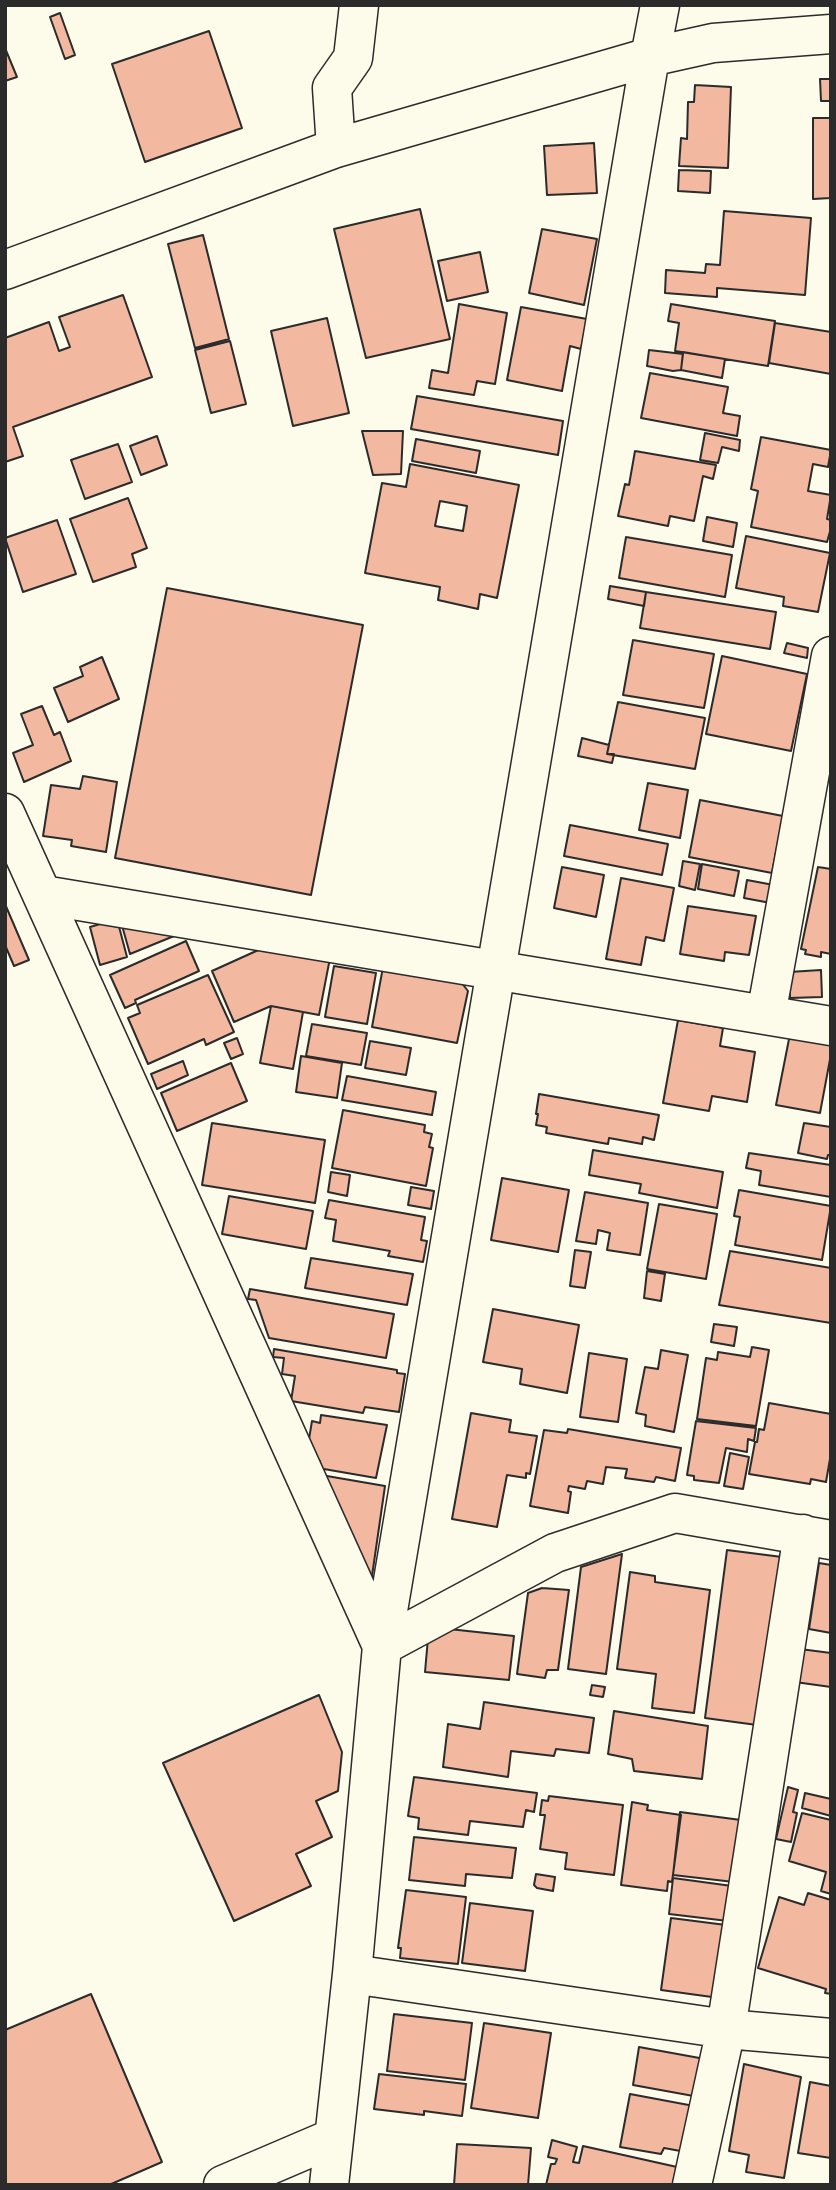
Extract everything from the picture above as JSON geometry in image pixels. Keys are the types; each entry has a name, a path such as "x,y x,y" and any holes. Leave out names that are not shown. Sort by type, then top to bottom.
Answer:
{"street":[{"path":"336,149 332,89 353,58 359,5"},
{"path":"329,2185 352,1975 382,1646 660,5"},
{"path":"5,270 336,149 650,57 713,43 831,34"},
{"path":"766,1015 831,656"},
{"path":"5,813 382,1646"},
{"path":"43,895 831,1026"},
{"path":"382,1646 555,1553 675,1513 817,1537 726,2029 692,2185"},
{"path":"352,1975 726,2029 831,2038"},
{"path":"223,2185 333,2138"}],"building":[{"path":"60,13 75,55 65,59 50,17"},
{"path":"209,31 242,128 145,162 112,64"},
{"path":"5,48 17,77 5,81"},
{"path":"820,79 831,79 831,101 821,101"},
{"path":"695,85 731,87 728,168 679,166 681,138 687,139 688,102 694,102"},
{"path":"813,118 831,118 831,198 813,199"},
{"path":"594,143 597,193 547,195 544,146"},
{"path":"679,170 711,171 710,193 678,191"},
{"path":"420,209 450,339 366,358 334,229"},
{"path":"724,211 811,218 805,295 717,288 717,297 665,293 666,270 705,273 706,264 720,265"},
{"path":"542,229 597,239 584,305 529,293"},
{"path":"203,235 229,339 195,348 168,244"},
{"path":"480,252 488,292 447,301 438,261"},
{"path":"123,295 152,377 13,427 23,456 5,462 5,338 49,322 59,351 70,347 59,317"},
{"path":"459,304 507,313 495,384 477,381 474,395 429,388 432,370 448,373"},
{"path":"671,304 775,321 768,366 675,351 679,323 668,321"},
{"path":"521,307 587,319 581,349 570,346 562,391 507,380"},
{"path":"327,318 349,413 293,426 271,331"},
{"path":"775,323 831,332 831,374 769,363"},
{"path":"230,341 246,404 211,413 195,350"},
{"path":"649,350 683,354 681,370 647,366"},
{"path":"683,352 725,359 722,378 681,370"},
{"path":"650,373 728,387 723,413 740,416 737,436 641,418"},
{"path":"417,396 563,421 558,455 411,429"},
{"path":"362,431 403,431 401,474 373,475"},
{"path":"705,433 740,440 739,451 722,447 718,463 700,460"},
{"path":"157,436 167,465 141,475 130,446"},
{"path":"761,437 831,450 828,467 813,464 808,491 831,495 827,519 831,520 831,528 827,542 751,527 758,491 751,489"},
{"path":"416,439 480,451 476,473 412,461"},
{"path":"118,444 132,482 85,499 71,460"},
{"path":"635,451 716,465 713,479 703,476 694,521 670,516 668,526 618,516 625,484 629,485"},
{"path":"410,464 519,485 497,598 480,594 478,609 438,600 440,587 365,573 382,483 406,487","holes":["440,501 467,506 463,531 435,526"]},
{"path":"128,498 147,548 132,554 136,567 93,582 70,519"},
{"path":"707,517 737,523 733,547 703,541"},
{"path":"57,520 76,574 23,592 5,538"},
{"path":"746,536 830,553 818,612 783,606 784,597 736,588"},
{"path":"626,537 732,555 725,597 619,578"},
{"path":"610,586 646,592 644,606 608,599"},
{"path":"167,588 363,625 311,895 115,858"},
{"path":"646,592 776,612 770,649 640,628"},
{"path":"633,640 714,654 704,708 623,695"},
{"path":"787,643 808,648 807,658 784,653"},
{"path":"722,656 807,674 791,751 706,734"},
{"path":"102,657 119,699 68,722 54,688 83,676 80,667"},
{"path":"618,702 705,718 695,769 607,754"},
{"path":"42,706 54,735 60,732 71,761 24,782 13,753 33,745 21,714"},
{"path":"582,738 609,745 607,754 614,754 612,763 578,756"},
{"path":"83,776 117,782 106,852 71,846 72,840 43,836 51,785 80,789"},
{"path":"648,783 688,790 680,838 639,830"},
{"path":"700,800 783,816 772,873 689,857"},
{"path":"570,825 668,844 662,875 564,856"},
{"path":"683,861 700,864 695,890 679,886"},
{"path":"702,864 739,871 734,896 698,889"},
{"path":"562,867 604,875 596,917 554,908"},
{"path":"818,867 831,869 831,954 821,952 821,957 805,954 806,950 801,949"},
{"path":"621,878 674,888 664,941 646,937 641,965 606,959"},
{"path":"747,880 779,886 776,904 744,898"},
{"path":"5,904 29,960 14,966 5,945"},
{"path":"688,906 756,916 749,955 725,952 724,961 680,954"},
{"path":"117,919 127,957 100,965 90,927"},
{"path":"121,922 174,936 130,954"},
{"path":"186,941 199,971 135,1000 136,1003 125,1008 110,975"},
{"path":"265,947 330,958 319,1015 271,1006 234,1022 212,971"},
{"path":"334,966 376,973 367,1024 325,1017"},
{"path":"383,967 461,982 468,991 457,1043 372,1027"},
{"path":"821,970 822,997 790,998 789,972"},
{"path":"208,975 234,1032 206,1045 204,1039 148,1064 128,1018 140,1013 137,1005"},
{"path":"271,1006 303,1012 293,1069 260,1063"},
{"path":"678,1020 723,1028 720,1046 755,1052 747,1102 712,1096 709,1111 663,1103"},
{"path":"312,1024 367,1033 361,1065 306,1056"},
{"path":"790,1034 831,1042 820,1113 776,1105"},
{"path":"237,1038 243,1054 231,1059 224,1043"},
{"path":"370,1041 411,1048 406,1075 365,1068"},
{"path":"301,1056 342,1063 337,1098 296,1092"},
{"path":"183,1061 188,1075 157,1089 151,1074"},
{"path":"231,1063 247,1101 177,1131 161,1093"},
{"path":"347,1076 436,1092 432,1115 342,1100"},
{"path":"539,1094 659,1115 654,1140 643,1137 642,1144 609,1138 608,1144 546,1133 547,1127 536,1125"},
{"path":"343,1110 425,1125 424,1132 432,1134 429,1147 433,1148 426,1186 332,1168"},
{"path":"212,1123 325,1140 315,1203 202,1185"},
{"path":"804,1123 831,1127 831,1155 828,1155 827,1159 798,1153"},
{"path":"593,1150 723,1172 717,1208 639,1193 641,1184 589,1175"},
{"path":"749,1153 831,1165 831,1197 759,1185 761,1171 746,1168"},
{"path":"331,1172 350,1175 347,1196 328,1192"},
{"path":"502,1178 569,1190 558,1252 491,1240"},
{"path":"411,1187 434,1191 431,1209 408,1205"},
{"path":"739,1190 831,1206 822,1260 735,1245 740,1217 734,1216"},
{"path":"585,1192 648,1203 640,1255 607,1250 610,1233 598,1230 596,1244 576,1241"},
{"path":"229,1196 313,1211 306,1249 222,1234"},
{"path":"329,1200 425,1217 421,1240 427,1241 423,1262 388,1256 390,1251 333,1241 336,1220 325,1218"},
{"path":"659,1204 717,1214 706,1279 647,1269"},
{"path":"575,1250 591,1252 585,1288 570,1286"},
{"path":"730,1251 831,1268 831,1323 719,1305"},
{"path":"311,1258 413,1274 407,1305 305,1288"},
{"path":"647,1271 665,1274 661,1301 644,1298"},
{"path":"250,1289 394,1314 386,1358 269,1338 256,1300 248,1299"},
{"path":"493,1309 579,1325 567,1393 520,1384 522,1369 483,1362"},
{"path":"714,1324 737,1327 734,1346 711,1342"},
{"path":"752,1347 769,1350 756,1426 697,1419 706,1358 717,1360 718,1352 750,1357"},
{"path":"274,1349 397,1370 397,1373 405,1374 399,1412 365,1407 363,1413 291,1401 295,1376 282,1374 284,1358 273,1357"},
{"path":"661,1350 688,1355 674,1432 645,1426 646,1415 636,1413 645,1367 658,1369"},
{"path":"589,1353 627,1359 618,1422 580,1417"},
{"path":"769,1403 831,1414 831,1453 826,1482 811,1479 810,1484 749,1474 755,1442 759,1429 764,1430"},
{"path":"471,1413 511,1420 509,1432 537,1436 530,1474 526,1473 526,1478 507,1475 497,1527 452,1519"},
{"path":"321,1415 387,1425 376,1478 318,1468 320,1461 313,1459 308,1445 312,1421 320,1423"},
{"path":"696,1421 756,1428 754,1441 748,1439 747,1452 726,1448 719,1483 694,1480 694,1476 687,1475"},
{"path":"568,1429 681,1448 675,1481 656,1477 654,1482 625,1478 627,1469 606,1467 603,1484 587,1481 585,1489 569,1486 568,1491 571,1492 568,1513 530,1506 544,1430 567,1433"},
{"path":"730,1453 749,1457 743,1489 724,1486"},
{"path":"321,1475 385,1486 372,1576 367,1576"},
{"path":"727,1550 782,1557 757,1725 705,1718"},
{"path":"622,1554 606,1674 568,1669 581,1567"},
{"path":"819,1563 831,1565 831,1633 809,1629"},
{"path":"630,1572 655,1576 655,1582 710,1590 694,1713 652,1708 656,1674 617,1669"},
{"path":"542,1588 569,1590 558,1670 547,1670 545,1678 517,1674 528,1593"},
{"path":"449,1629 514,1636 509,1680 425,1672 428,1638"},
{"path":"800,1649 831,1653 831,1687 795,1682"},
{"path":"592,1685 605,1687 603,1697 590,1695"},
{"path":"319,1695 342,1752 338,1791 316,1801 332,1837 296,1854 311,1886 234,1921 163,1763"},
{"path":"484,1702 594,1718 589,1753 556,1749 554,1756 511,1751 508,1777 443,1767 448,1724 480,1729"},
{"path":"614,1711 708,1726 702,1779 634,1771 632,1759 608,1754"},
{"path":"414,1777 537,1793 534,1812 526,1810 523,1827 470,1821 468,1835 418,1829 419,1818 408,1816"},
{"path":"788,1787 798,1790 791,1842 776,1839"},
{"path":"805,1793 831,1799 831,1816 802,1808"},
{"path":"549,1796 623,1805 614,1875 565,1869 567,1853 540,1849 545,1815 540,1815 542,1800 548,1801"},
{"path":"632,1802 648,1805 647,1810 681,1815 672,1882 668,1881 667,1891 621,1885"},
{"path":"680,1812 741,1820 734,1882 673,1875"},
{"path":"802,1813 831,1820 831,1894 821,1891 826,1872 789,1861"},
{"path":"414,1837 516,1848 512,1878 466,1874 465,1886 409,1880"},
{"path":"536,1874 555,1877 553,1891 534,1885"},
{"path":"673,1878 732,1886 728,1921 669,1914"},
{"path":"406,1890 466,1897 458,1964 400,1958 401,1948 398,1948"},
{"path":"808,1893 831,1900 831,1994 825,1993 826,1989 758,1968 779,1897 804,1905"},
{"path":"470,1903 533,1911 525,1971 462,1963"},
{"path":"671,1918 726,1925 712,1997 661,1990"},
{"path":"91,1994 162,2162 109,2185 5,2185 5,2030"},
{"path":"394,2014 472,2023 465,2080 387,2071"},
{"path":"484,2023 551,2033 538,2118 471,2108"},
{"path":"639,2047 705,2059 699,2097 633,2085"},
{"path":"744,2064 801,2077 784,2178 746,2172 749,2155 729,2151"},
{"path":"379,2074 466,2084 462,2116 374,2109"},
{"path":"810,2082 831,2086 831,2158 798,2153"},
{"path":"630,2094 694,2106 686,2152 664,2148 661,2154 620,2147"},
{"path":"552,2140 577,2147 573,2162 579,2163 583,2146 686,2169 682,2185 546,2185 551,2164 555,2164 557,2159 548,2157"},
{"path":"457,2144 531,2148 528,2185 454,2185"}]}
